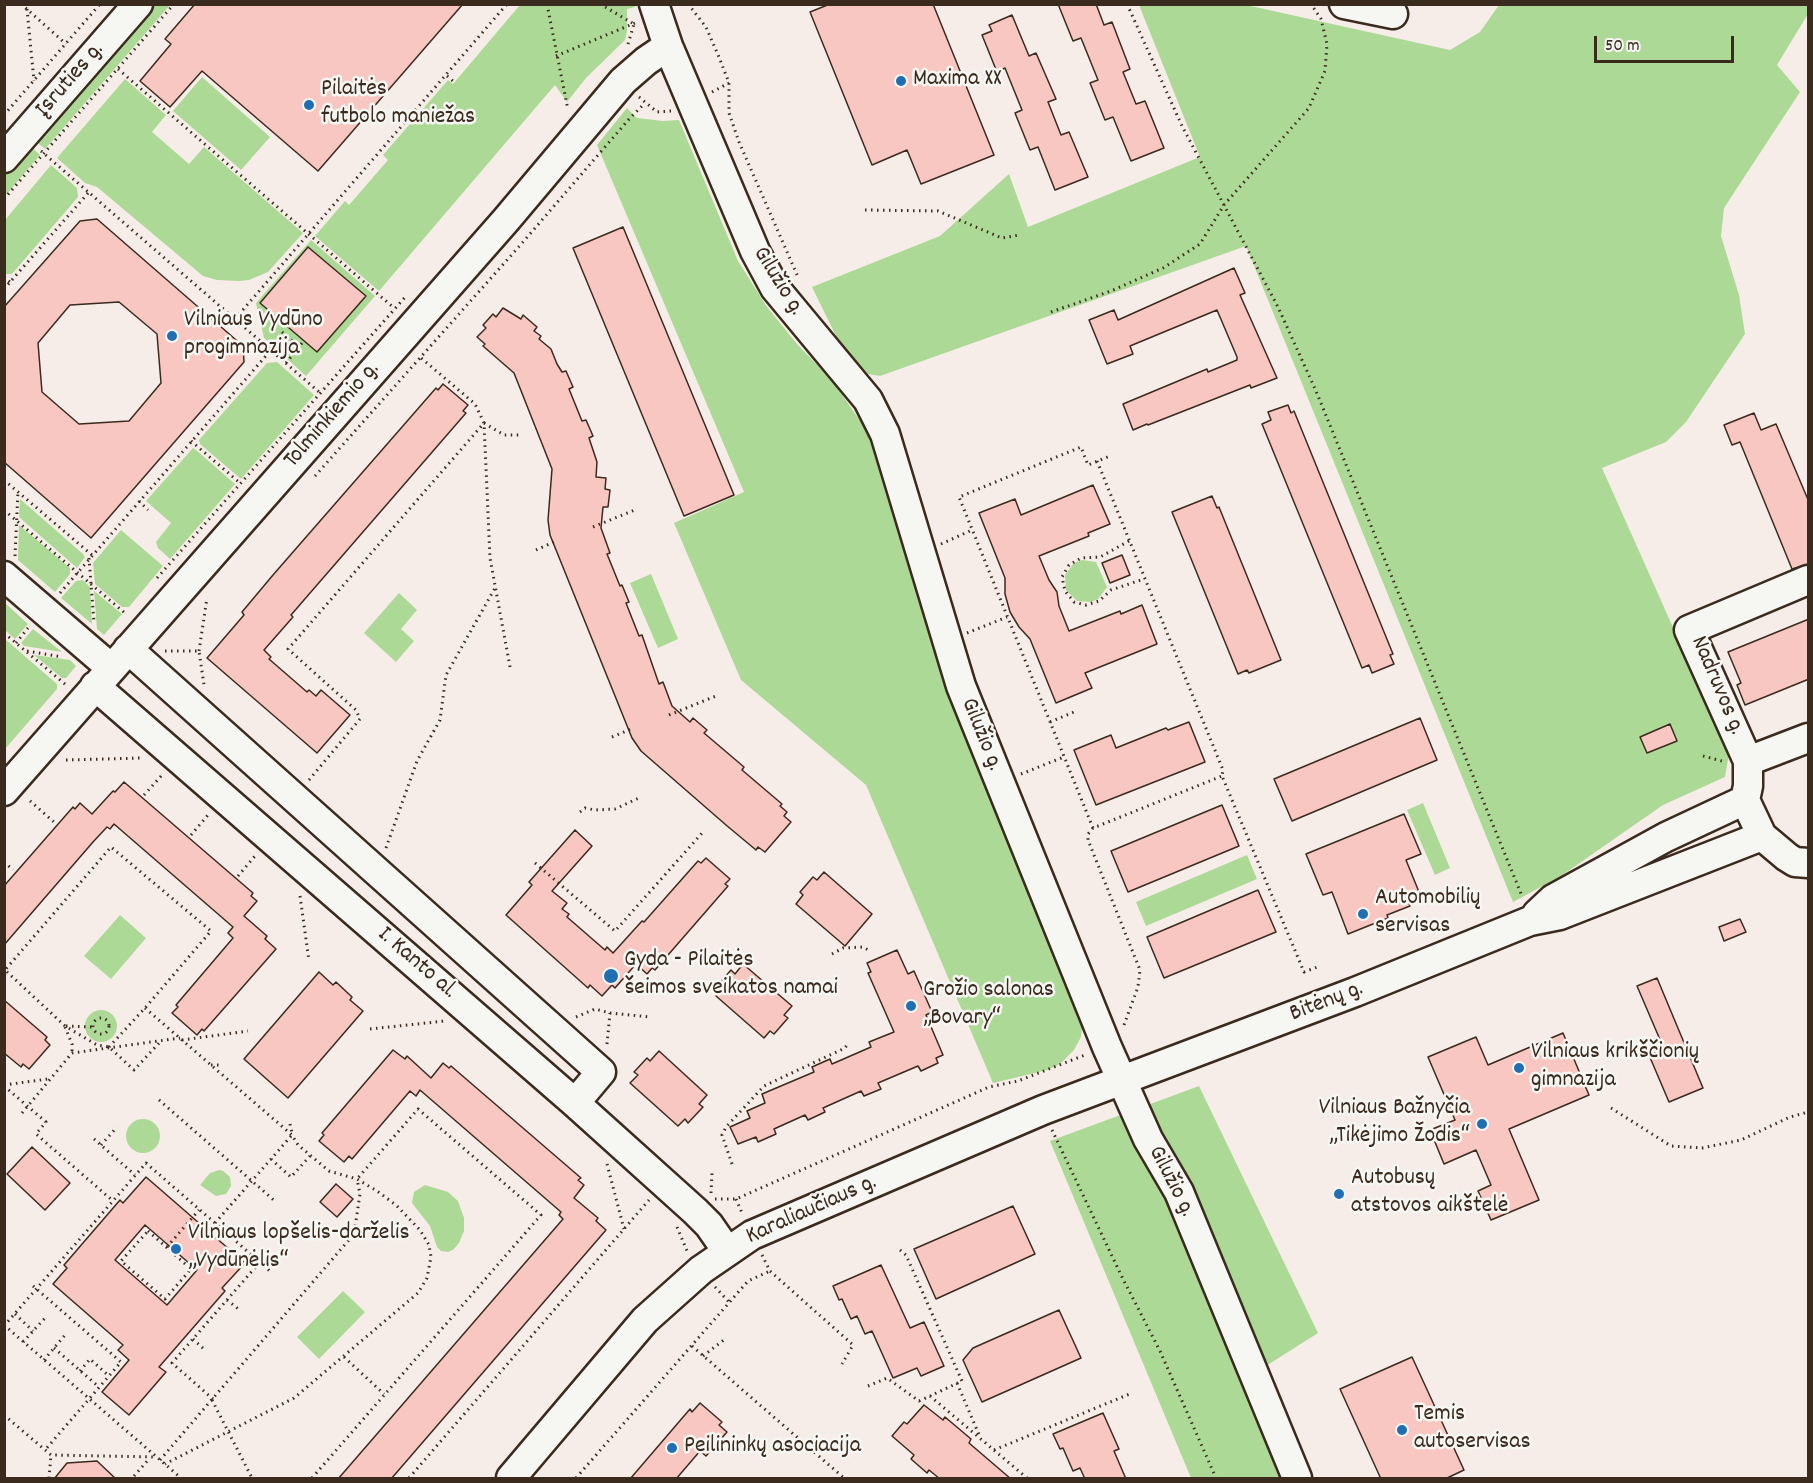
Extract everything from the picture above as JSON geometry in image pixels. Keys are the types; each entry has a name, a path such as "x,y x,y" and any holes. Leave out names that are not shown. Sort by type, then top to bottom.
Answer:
{"street":[{"name":"Įsruties g.","path":"4,158 34,144 138,4"},
{"name":"Gilužio g.","path":"654,4 668,46 755,251 775,288 868,400 885,434 946,641 999,783 1107,1047 1148,1138 1179,1192 1297,1479"},
{"path":"1344,4 1394,14"},
{"name":"Tolminkiemio g.","path":"17,796 112,668 546,173 623,81 668,46"},
{"name":"I. Kanto al.","path":"10,568 353,910 695,1211 709,1225 727,1251"},
{"name":"Nadruvos g.","path":"1748,761 1689,630 1809,580"},
{"name":"I. Kanto al.","path":"112,668 382,876 602,1072 574,1103"},
{"path":"1809,738 1748,761 1748,786 1745,800 1762,836 1787,857 1796,862 1809,863"},
{"name":"Bitėnų g.","path":"1122,1080 1355,993 1553,898 1665,837 1745,800"},
{"name":"Bitėnų g.","path":"1526,910 1560,915 1762,836"},
{"path":"353,910 382,876"},
{"path":"421,969 450,937"},
{"name":"Karaliaučiaus g.","path":"511,1479 645,1320 701,1270 752,1234 1043,1110 1122,1080"}],"path":[{"path":"21,4 66,44"},
{"path":"4,115 100,4"},
{"path":"4,199 34,144 118,69 174,4"},
{"path":"235,319 507,4"},
{"path":"547,4 568,112"},
{"path":"556,56 634,24 600,4"},
{"path":"688,4 706,27 719,57 729,83 729,113 739,142 799,278"},
{"path":"1127,4 1182,126 1278,307 1316,391 1526,910"},
{"path":"1051,312 1111,291 1163,268 1200,244 1224,205 1309,108 1325,71 1327,44 1321,19 1311,4"},
{"path":"27,9 34,81"},
{"path":"118,69 394,308"},
{"path":"447,76 453,81"},
{"path":"310,482 645,103"},
{"path":"34,144 339,409"},
{"path":"4,289 89,192"},
{"path":"866,210 938,211 1002,238 1019,235"},
{"path":"4,278 10,282"},
{"path":"282,332 299,347"},
{"path":"286,363 302,343"},
{"path":"57,597 271,350"},
{"path":"420,357 475,404 484,423 490,558 510,667"},
{"path":"484,423 504,435 519,435"},
{"path":"309,780 360,719 356,710 288,649 484,423"},
{"path":"192,441 240,483"},
{"path":"1093,828 959,497 1081,447 1088,465 1110,456"},
{"path":"1097,461 1223,770 1222,776 1304,972 1320,966"},
{"path":"4,480 91,557 95,630"},
{"path":"10,568 18,491"},
{"path":"139,501 148,510"},
{"path":"593,527 637,509"},
{"path":"4,510 126,614"},
{"path":"920,552 972,530"},
{"path":"1130,541 1100,557 1081,558 1069,565 1062,577 1065,591 1074,602 1086,605 1099,601 1111,590 1145,579"},
{"path":"536,549 556,542"},
{"path":"386,848 417,761 440,720 446,675 495,588"},
{"path":"199,607 207,598 199,651 205,689"},
{"path":"946,641 1007,617"},
{"path":"16,643 33,623"},
{"path":"4,633 65,684 57,693"},
{"path":"168,642 160,651 199,651"},
{"path":"26,651 64,657"},
{"path":"669,715 716,696"},
{"path":"1050,722 1074,712"},
{"path":"612,737 631,729"},
{"path":"66,760 148,758"},
{"path":"999,783 1064,758"},
{"path":"144,795 164,773"},
{"path":"710,1199 736,1199 990,1087 1018,1081 1107,1047 1124,1026 1138,987 1140,969 1088,840 1088,834 1093,828 1222,776"},
{"path":"17,796 54,822"},
{"path":"580,812 585,808 615,809 639,798"},
{"path":"190,835 210,813"},
{"path":"535,863 615,931 703,832"},
{"path":"109,1047 211,931 111,847 5,970 65,1026 97,1045 109,1047 134,1070 160,1041"},
{"path":"238,876 256,854"},
{"path":"4,862 14,870"},
{"path":"300,894 309,961"},
{"path":"832,954 843,948 863,947 870,951"},
{"path":"145,1008 292,1135 298,1144 329,1171 357,1179 377,1191 410,1217 429,1245 431,1257 427,1278 418,1293 294,1398 165,1464"},
{"path":"576,1017 596,1009 610,1013 650,1017"},
{"path":"607,1044 610,1013"},
{"path":"100,1017 108,1021 109,1025 106,1033 102,1035 94,1031 92,1027 96,1019 100,1017"},
{"path":"370,1029 445,1021"},
{"path":"65,1026 92,1027"},
{"path":"65,1026 72,1044 72,1053"},
{"path":"22,1113 72,1053 249,1031"},
{"path":"732,1164 722,1135 726,1127 764,1086 845,1048 847,1045"},
{"path":"211,1065 220,1065"},
{"path":"4,1086 49,1079"},
{"path":"4,1086 46,1122 36,1134 113,1201"},
{"path":"159,1100 276,1202"},
{"path":"312,1479 541,1215 418,1108 357,1179"},
{"path":"1611,1108 1671,1146 1702,1148 1741,1140 1790,1117 1809,1112"},
{"path":"1043,1110 1122,1277 1160,1351 1216,1479"},
{"path":"290,1124 292,1135"},
{"path":"101,1145 117,1127"},
{"path":"215,1223 292,1135"},
{"path":"94,1139 135,1175"},
{"path":"271,1159 291,1177 310,1155"},
{"path":"181,1479 5,1325 34,1288 146,1163 270,1271"},
{"path":"607,1164 624,1229"},
{"path":"158,1459 354,1234 360,1194 357,1179"},
{"path":"736,1199 770,1270 853,1345 842,1364"},
{"path":"410,1479 648,1200"},
{"path":"167,1247 200,1210"},
{"path":"148,1231 167,1247 191,1269 165,1299 121,1261 148,1231"},
{"path":"868,1386 887,1378 919,1401 962,1381 906,1255 900,1250"},
{"path":"252,1479 212,1399 172,1363 260,1262"},
{"path":"576,1479 748,1281 770,1270"},
{"path":"34,1288 121,1362 45,1450"},
{"path":"227,1300 241,1311"},
{"path":"15,1314 33,1331"},
{"path":"23,1342 45,1318"},
{"path":"44,1360 65,1335"},
{"path":"193,1339 206,1351"},
{"path":"703,1356 725,1339"},
{"path":"692,1346 842,1478"},
{"path":"54,1348 99,1388"},
{"path":"344,1357 384,1394"},
{"path":"80,1371 90,1359 109,1376"},
{"path":"957,1383 981,1439"},
{"path":"994,1450 1132,1393"},
{"path":"930,1396 1027,1479"},
{"path":"4,1414 51,1455 158,1459"},
{"path":"49,1479 51,1455"},
{"path":"134,1476 150,1458"}],"green space":[{"path":"634,4 635,7 627,9 625,40 586,78 567,102 555,85 379,291 315,236 345,201 349,205 388,160 383,155 448,80 453,84 520,5"},
{"path":"148,5 170,5 45,149 32,138"},
{"path":"1139,5 1246,5 1450,50 1480,32 1499,5 1808,5 1808,14 1777,65 1800,92 1724,208 1721,236 1739,295 1745,334 1686,422 1666,442 1602,468 1729,753 1725,777 1663,805 1561,876 1513,902 1246,246 880,376 868,374 839,342 812,287 940,236 1009,174 1028,227 1200,157"},
{"path":"202,77 270,137 241,170 173,111"},
{"path":"125,79 166,115 152,132 189,164 204,147 303,233 268,272 249,280 239,281 217,280 203,276 97,187 85,183 57,158"},
{"path":"627,108 637,118 679,120 738,261 767,307 797,344 832,380 867,431 934,652 1083,1019 1081,1037 1074,1050 1060,1064 1047,1070 993,1083 866,785 741,680 674,523 744,492 597,145"},
{"path":"27,143 40,155 5,196 5,169"},
{"path":"51,165 77,188 78,197 12,274 5,274 5,220"},
{"path":"311,240 375,296 306,376 264,338 256,303"},
{"path":"277,362 314,395 241,479 200,444 199,440 267,363"},
{"path":"193,448 235,484 170,559 158,548 156,542 171,523 146,501"},
{"path":"20,499 83,554 85,557 77,568 19,517"},
{"path":"19,525 70,568 70,574 55,592 18,560"},
{"path":"121,530 163,566 129,607 122,607 95,584 93,563"},
{"path":"1082,560 1096,562 1107,587 1098,599 1091,602 1077,601 1066,590 1065,575 1074,563"},
{"path":"651,574 678,639 658,648 630,583"},
{"path":"83,580 90,587 92,624 61,598 76,581"},
{"path":"94,591 122,614 104,635 97,629"},
{"path":"399,593 417,610 401,629 414,641 396,662 364,633"},
{"path":"5,603 28,624 15,639 5,630"},
{"path":"33,629 62,652 24,646 21,643"},
{"path":"5,639 57,684 57,689 5,749"},
{"path":"34,655 70,660 76,666 66,678 62,678"},
{"path":"1423,803 1450,868 1435,875 1407,810"},
{"path":"1247,855 1257,879 1146,926 1136,902"},
{"path":"120,915 146,938 111,979 84,956"},
{"path":"101,1010 112,1015 117,1026 112,1037 101,1042 90,1037 85,1026 90,1015"},
{"path":"1199,1086 1318,1333 1258,1371 1307,1478 1191,1478 1050,1141"},
{"path":"143,1119 155,1124 160,1136 155,1148 143,1153 131,1148 126,1136 131,1124"},
{"path":"219,1170 230,1177 231,1186 226,1194 216,1196 200,1185 210,1173"},
{"path":"425,1185 448,1192 458,1201 464,1218 464,1231 459,1243 448,1252 441,1251 437,1247 430,1226 412,1203 414,1192"},
{"path":"343,1291 365,1312 319,1359 297,1337"}],"building":[{"name":"Pilaitės futbolo maniežas","path":"195,4 463,4 318,171 202,71 170,107 140,81 171,44 165,39"},
{"name":"Maxima XX","path":"830,4 933,4 994,155 921,184 907,150 872,165 810,12"},
{"path":"1058,4 1096,4 1104,25 1112,22 1130,69 1123,72 1136,104 1145,101 1164,148 1131,161 1113,117 1105,120 1090,83 1098,80 1081,38 1073,41"},
{"path":"1012,15 1029,56 1036,53 1056,99 1048,102 1061,135 1069,132 1088,177 1055,190 1038,147 1030,150 1015,113 1022,110 1005,68 997,72 982,35 992,31 989,25"},
{"name":"Vilniaus Vydūno progimnazija","path":"97,219 243,346 244,362 91,538 4,462 4,307 80,221","holes":["119,302 157,334 161,383 129,421 79,424 42,392 38,343 70,305"]},
{"path":"623,227 734,495 684,516 573,248"},
{"path":"308,247 366,296 317,352 260,303"},
{"path":"1234,268 1245,293 1240,295 1277,378 1251,388 1250,385 1133,430 1123,404 1207,369 1208,372 1237,360 1237,357 1217,310 1130,346 1133,354 1107,364 1089,320 1114,310 1118,320"},
{"path":"503,308 521,319 523,315 537,327 534,331 541,336 539,339 551,349 557,364 562,372 566,371 573,387 569,389 582,421 586,420 593,436 589,438 597,462 596,477 606,478 605,489 610,490 608,507 603,507 601,528 610,553 607,554 629,602 626,603 639,636 642,635 659,684 663,682 672,706 690,722 693,718 707,730 704,733 744,767 742,770 782,804 780,806 787,812 784,816 791,822 765,852 758,847 756,850 726,825 641,751 632,738 550,535 548,520 552,469 514,373 483,346 485,344 477,337 486,328 483,325 493,314 496,317"},
{"path":"443,384 468,405 463,411 466,413 291,615 293,617 264,650 271,657 269,659 307,692 309,690 316,696 321,690 350,715 317,753 207,658 244,615 242,612 273,575 436,388 438,390"},
{"path":"1288,405 1291,413 1294,411 1393,654 1390,655 1394,664 1372,673 1369,665 1362,668 1262,424 1271,420 1268,412"},
{"path":"1754,413 1761,430 1776,424 1809,502 1809,564 1792,569 1740,442 1732,445 1724,425"},
{"path":"1093,485 1110,524 1088,533 1089,536 1039,556 1057,592 1059,606 1069,631 1142,605 1157,644 1085,673 1092,688 1056,703 1030,639 1010,612 1005,594 1005,578 979,513 1015,499 1021,515"},
{"path":"1212,496 1217,508 1219,507 1281,660 1249,673 1247,670 1238,674 1172,512"},
{"path":"1122,555 1130,575 1110,583 1102,563"},
{"path":"1809,619 1809,679 1745,705 1737,685 1741,683 1728,652"},
{"path":"1420,718 1437,760 1292,821 1274,779"},
{"path":"1189,722 1205,762 1096,805 1074,750 1111,735 1116,748 1166,728 1168,730"},
{"path":"1670,724 1677,741 1647,753 1640,737"},
{"path":"124,782 253,893 251,896 257,901 244,916 267,936 265,939 276,949 204,1031 202,1029 197,1035 172,1013 178,1007 176,1005 233,938 228,933 233,927 114,824 110,829 107,827 93,842 4,945 4,886 73,807 75,809 80,803 92,814"},
{"path":"1222,805 1239,846 1128,892 1111,851"},
{"path":"1404,814 1421,854 1406,860 1419,892 1406,897 1410,906 1387,915 1388,918 1348,934 1332,892 1323,895 1306,854"},
{"path":"575,830 592,846 552,891 567,903 562,909 569,914 567,917 605,950 607,947 613,953 698,861 701,863 706,858 730,879 725,884 728,886 655,970 652,968 647,974 636,964 615,988 612,985 602,996 590,985 588,988 506,915 532,885 529,882"},
{"path":"824,872 872,914 845,946 796,904 803,895 800,892 813,877 817,880"},
{"path":"1258,890 1276,932 1164,978 1147,937"},
{"path":"1740,919 1746,932 1724,941 1719,927"},
{"path":"897,950 908,974 914,971 932,1012 926,1015 943,1055 936,1058 938,1063 921,1071 918,1066 878,1083 881,1089 864,1096 861,1091 823,1108 825,1112 808,1120 805,1115 774,1129 776,1134 758,1142 756,1137 738,1144 730,1127 750,1118 747,1111 765,1103 762,1094 814,1072 812,1067 830,1059 832,1064 871,1047 869,1042 894,1032 868,973 871,972 867,963"},
{"path":"743,964 792,1006 784,1015 788,1018 774,1034 770,1031 764,1038 716,996 722,989 718,985 731,970 735,974"},
{"path":"319,972 333,985 336,982 352,997 350,1000 363,1011 288,1098 244,1059"},
{"path":"1657,978 1703,1088 1669,1102 1649,1055 1664,1049 1637,986"},
{"path":"4,1000 47,1037 45,1040 50,1045 29,1069 23,1064 21,1067 4,1053"},
{"name":"Vilniaus Bažnyčia „Tikėjimo Žodis“","path":"1563,1033 1589,1095 1509,1129 1539,1200 1491,1220 1478,1191 1491,1185 1476,1150 1444,1164 1430,1130 1455,1120 1428,1057 1476,1037 1488,1065"},
{"path":"393,1050 405,1059 407,1056 431,1078 443,1063 449,1068 451,1066 581,1178 578,1180 584,1185 574,1198 598,1218 596,1221 606,1230 391,1479 338,1479 563,1219 559,1215 561,1212 420,1090 416,1096 410,1091 352,1159 349,1156 344,1162 319,1141 324,1135 322,1133"},
{"path":"659,1051 707,1095 699,1104 703,1107 688,1123 685,1119 678,1126 630,1083 638,1075 634,1072 647,1058 650,1061"},
{"path":"32,1147 70,1183 45,1210 7,1174"},
{"path":"146,1177 245,1263 222,1288 225,1291 159,1367 166,1372 129,1415 102,1392 129,1360 118,1350 123,1345 53,1284 67,1268 64,1265 120,1200 123,1203","holes":["145,1225 197,1270 167,1305 115,1260"]},
{"path":"336,1184 353,1199 337,1217 320,1202"},
{"path":"1013,1206 1035,1254 936,1299 914,1249"},
{"path":"881,1265 910,1328 924,1322 944,1366 921,1376 917,1368 893,1378 872,1331 865,1334 857,1316 851,1319 842,1299 839,1300 833,1286"},
{"path":"1059,1310 1081,1358 982,1402 963,1360 973,1348"},
{"name":"Temis autoservisas","path":"1412,1357 1464,1470 1445,1479 1381,1479 1340,1389"},
{"path":"700,1403 722,1422 719,1425 727,1432 706,1456 700,1451 676,1479 630,1479 690,1409 692,1412"},
{"path":"924,1405 943,1420 945,1417 971,1439 969,1443 1011,1479 940,1479 929,1470 927,1473 911,1459 914,1455 892,1436 904,1422 907,1424"},
{"path":"1103,1413 1119,1449 1114,1451 1126,1479 1085,1479 1080,1468 1073,1471 1063,1448 1060,1449 1053,1434"},
{"path":"97,1461 116,1479 54,1479 67,1463"}],"place":[{"name":"Maxima XX","path":"901,81"},
{"name":"Pilaitės futbolo maniežas","path":"309,105"},
{"name":"Vilniaus Vydūno progimnazija","path":"172,336"},
{"name":"Automobilių servisas","path":"1363,914"},
{"name":"Gyda - Pilaitės šeimos sveikatos namai","path":"611,976"},
{"name":"Grožio salonas „Bovary“","path":"911,1006"},
{"name":"Vilniaus krikščionių gimnazija","path":"1519,1068"},
{"name":"Vilniaus Bažnyčia „Tikėjimo Žodis“","path":"1482,1124"},
{"name":"Autobusų atstovos aikštelė","path":"1339,1194"},
{"name":"Vilniaus lopšelis-darželis „Vydūnėlis“","path":"176,1249"},
{"name":"Temis autoservisas","path":"1402,1430"},
{"name":"Peilininkų asociacija","path":"672,1448"}]}
